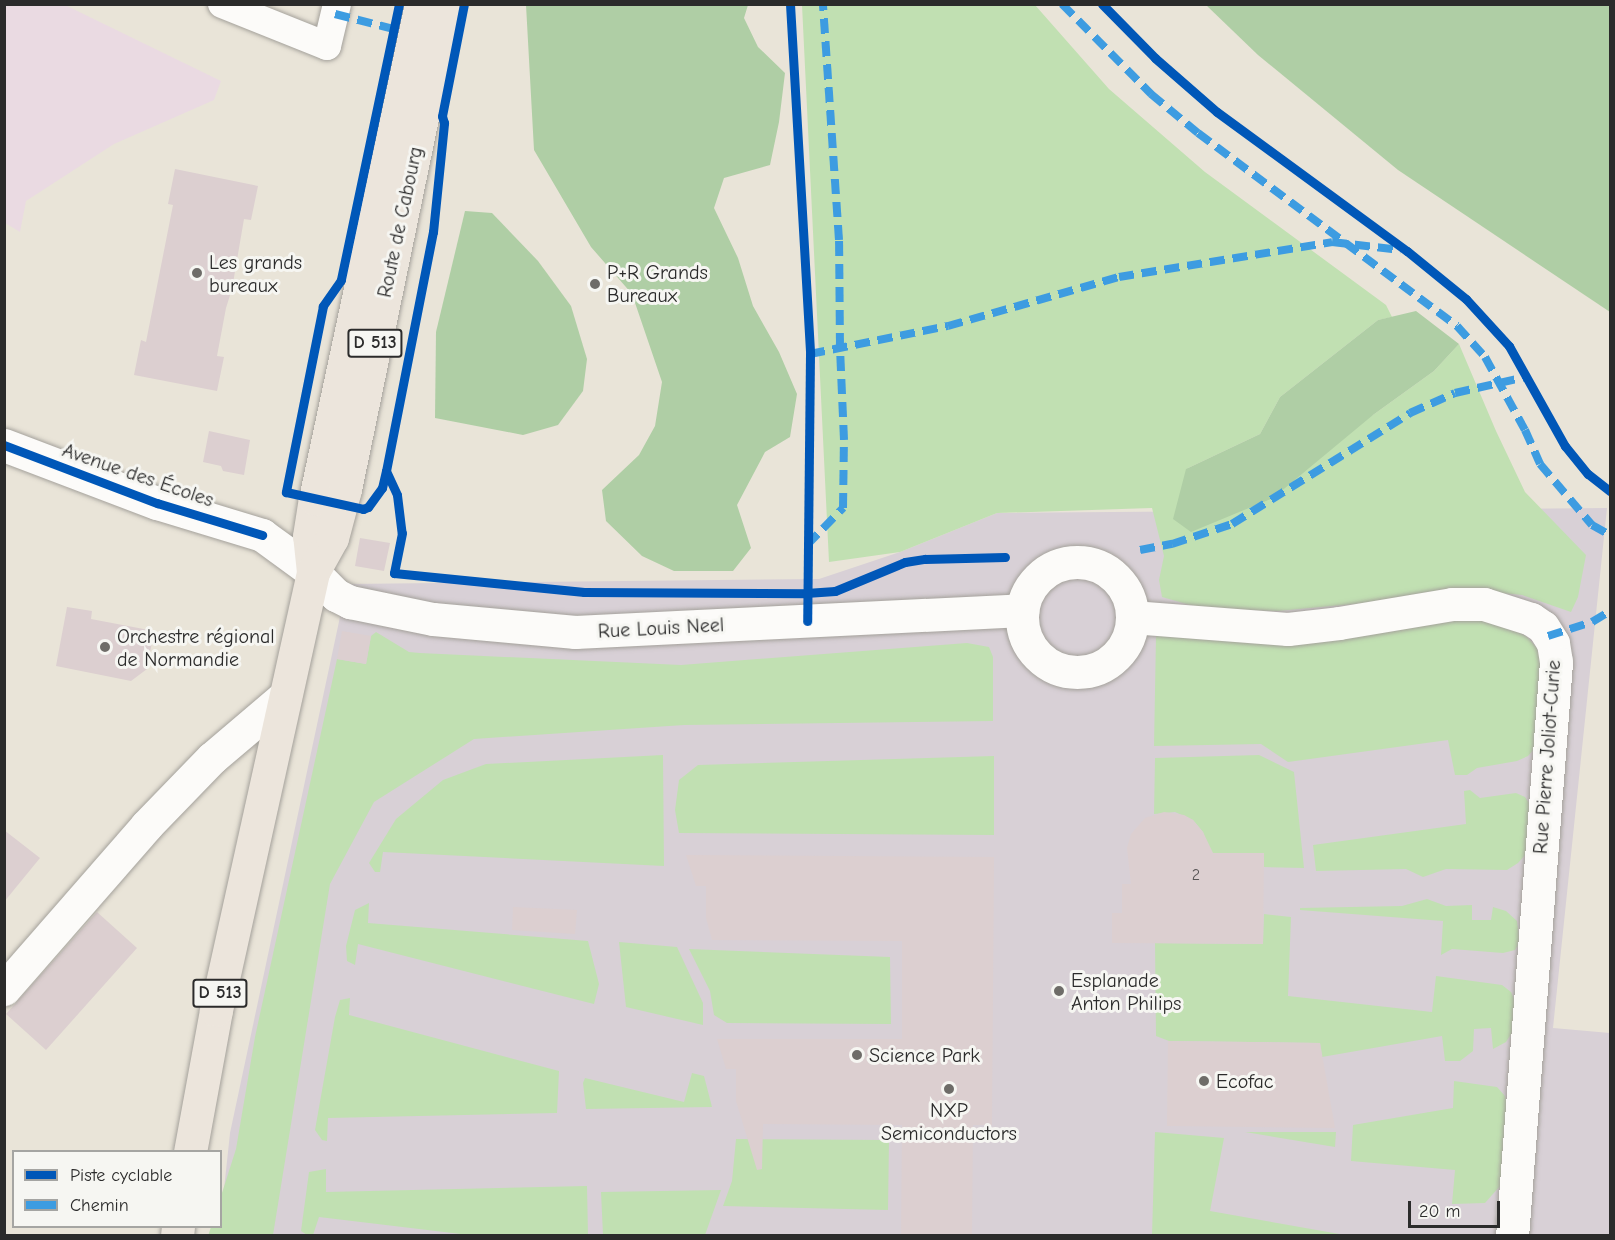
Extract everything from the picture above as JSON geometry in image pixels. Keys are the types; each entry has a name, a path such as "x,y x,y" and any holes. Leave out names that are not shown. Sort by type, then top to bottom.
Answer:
{"main road":[{"name":"Route de Cabourg","path":"313,572 309,536 315,499 421,4"},
{"name":"Route de Cabourg","path":"313,572 332,538 345,489 445,4"},
{"name":"D 513","path":"190,1150 216,1010 313,572"}],"street":[{"path":"222,4 327,46 337,4"},
{"name":"Avenue des Écoles","path":"5,449 157,503 262,535 313,572"},
{"path":"1076,562 1090,564 1115,578 1124,589 1132,617 1130,632 1115,657 1084,672 1067,671 1050,666 1033,650 1024,633 1022,610 1026,595 1034,582 1060,564 1076,562"},
{"name":"Rue Louis Neel","path":"313,572 336,595 363,606 433,619 575,632 1022,610"},
{"name":"Rue Pierre Joliot-Curie","path":"1132,617 1288,629 1452,604 1484,604 1532,619 1543,627 1553,643 1556,662 1512,1236"},
{"path":"4,989 153,818 212,758 285,696"}],"shaded area":[{"path":"5,4 65,5 221,81 214,100 114,144 26,201 20,232 5,223"},
{"path":"1607,508 1553,1028 1610,1033 1610,1235 219,1236 220,1228 222,1228 230,1133 347,584 819,579 900,552 997,513"}],"green space":[{"path":"526,5 748,5 744,18 758,47 785,73 779,122 770,165 724,178 714,208 738,258 753,306 779,352 797,394 790,437 765,452 737,505 751,548 733,571 674,571 642,556 606,521 602,490 639,455 655,426 662,382 632,294 591,247 534,150"},
{"path":"802,5 1035,5 1109,89 1205,172 1386,305 1392,317 1378,320 1280,397 1260,434 1186,469 1373,415 1434,371 1459,344 1525,492 1586,555 1578,597 1571,612 1522,595 1458,589 1376,602 1278,611 1204,609 1162,597 1159,580 1164,556 1152,508 997,513 900,552 829,562"},
{"path":"1206,5 1610,5 1610,312 1398,170 1258,55"},
{"path":"465,211 492,213 538,261 571,306 587,359 583,391 558,425 523,435 435,418 436,332"},
{"path":"1416,311 1459,344 1434,371 1373,415 1273,498 1191,532 1173,519 1186,469 1260,434 1280,397 1378,320"},
{"path":"1479,616 1506,624 1527,637 1537,648 1543,665 1536,747 1528,756 1517,761 1477,768 1467,775 1455,775 1448,740 1288,762 1261,744 1154,746 1156,636"},
{"path":"376,632 409,652 681,665 967,643 989,647 993,657 993,721 684,725 474,739 374,802 330,884 273,1235 208,1236 211,1228 222,1228 222,1193 236,1149 255,1037 337,659 366,664 371,636"},
{"path":"663,755 664,866 383,852 380,872 375,872 369,863 396,819 443,780 486,764"},
{"path":"1259,755 1294,772 1304,868 1264,867 1264,853 1229,861 1209,851 1203,832 1193,820 1175,812 1154,814 1155,758"},
{"path":"994,756 994,835 679,833 675,810 679,780 698,765"},
{"path":"1470,790 1480,798 1516,793 1525,797 1531,806 1526,854 1507,870 1446,869 1423,877 1406,869 1316,871 1313,845 1466,824 1464,791"},
{"path":"1427,899 1446,906 1472,905 1472,920 1491,920 1493,907 1506,911 1517,921 1520,942 1515,950 1503,953 1452,949 1441,955 1443,921 1300,910 1300,908 1402,906"},
{"path":"369,903 368,923 588,941 599,984 594,1004 358,944 355,965 347,961 346,946 355,910"},
{"path":"1264,914 1291,917 1288,996 1432,1012 1436,976 1502,985 1511,992 1516,1004 1513,1031 1506,1042 1493,1049 1491,1028 1474,1029 1473,1051 1460,1061 1445,1061 1442,1036 1322,1057 1320,1043 1169,1041 1156,1036 1155,943 1263,944"},
{"path":"619,942 677,947 703,1003 703,1025 626,1007"},
{"path":"689,949 890,957 891,1024 727,1023 714,1015 710,991"},
{"path":"350,998 349,1015 559,1071 557,1113 328,1118 327,1141 322,1140 315,1130 335,1017 340,1000"},
{"path":"692,1073 704,1076 712,1107 586,1109 583,1083 585,1078 684,1102"},
{"path":"1454,1081 1497,1087 1505,1096 1508,1111 1500,1186 1485,1203 1452,1204 1455,1170 1351,1161 1353,1125 1453,1108"},
{"path":"1155,1132 1224,1138 1210,1211 1345,1235 1152,1235"},
{"path":"1245,1132 1336,1132 1335,1147"},
{"path":"736,1139 889,1140 888,1210 723,1206 732,1181"},
{"path":"326,1169 326,1192 587,1186 588,1235 469,1235 319,1217 313,1235 307,1235 301,1231 309,1172"},
{"path":"721,1190 705,1235 603,1235 601,1192"}],"building":[{"name":"Les grands bureaux","path":"175,169 258,186 251,220 244,219 232,289 226,308 217,356 224,357 217,391 134,375 141,340 146,342 173,205 168,204"},
{"path":"209,431 250,440 244,475 223,471 221,466 203,462"},
{"path":"360,538 390,543 384,571 355,566"},
{"name":"Orchestre régional de Normandie","path":"67,607 92,611 91,619 154,631 147,669 131,681 56,666"},
{"path":"342,631 371,636 366,664 337,659"},
{"path":"1164,812 1184,815 1193,820 1203,832 1213,853 1264,853 1263,944 1112,943 1112,913 1122,913 1122,884 1131,884 1127,848 1131,834 1145,818"},
{"path":"4,830 40,858 4,902"},
{"name":"Science Park","path":"686,855 994,857 992,1125 973,1125 972,1236 901,1236 902,1125 763,1124 762,1169 757,1170 736,1101 736,1069 726,1069 717,1039 902,1039 902,941 712,940 706,918 706,886 696,886"},
{"path":"513,907 577,910 575,934 512,930"},
{"path":"97,912 137,948 46,1050 6,1014"},
{"path":"1168,1041 1320,1043 1335,1128 1167,1126"}],"marked path":[{"path":"807,545 843,508 844,440 839,240 823,4"},
{"path":"1062,4 1151,94 1198,133 1457,326 1485,357 1525,430 1540,464 1592,525 1610,535"},
{"path":"335,14 394,29"},
{"path":"810,354 948,326 1119,277 1332,242 1401,250"},
{"path":"1140,550 1172,544 1232,524 1410,413 1455,393 1526,377"},
{"path":"1548,636 1592,622 1610,611"}],"cycle path":[{"path":"399,4 341,280 323,306 286,492 363,509 368,507 382,488 386,471 433,232 444,123 442,116 464,4"},
{"path":"790,4 810,354 807,621"},
{"path":"1102,4 1155,58 1217,112 1407,251 1466,299 1509,346 1565,446 1588,474 1610,491"},
{"path":"4,445 157,503 262,535"},
{"path":"386,471 397,495 402,533 394,573 584,592 806,593 835,591 905,562 925,559 1005,557"}],"place":[{"name":"Les grands bureaux","path":"197,273"},
{"name":"P+R Grands Bureaux","path":"595,284"},
{"name":"Orchestre régional de Normandie","path":"105,647"},
{"name":"Esplanade Anton Philips","path":"1059,991"},
{"name":"Science Park","path":"857,1055"},
{"name":"Ecofac","path":"1204,1081"},
{"name":"NXP Semiconductors","path":"949,1089"}]}
